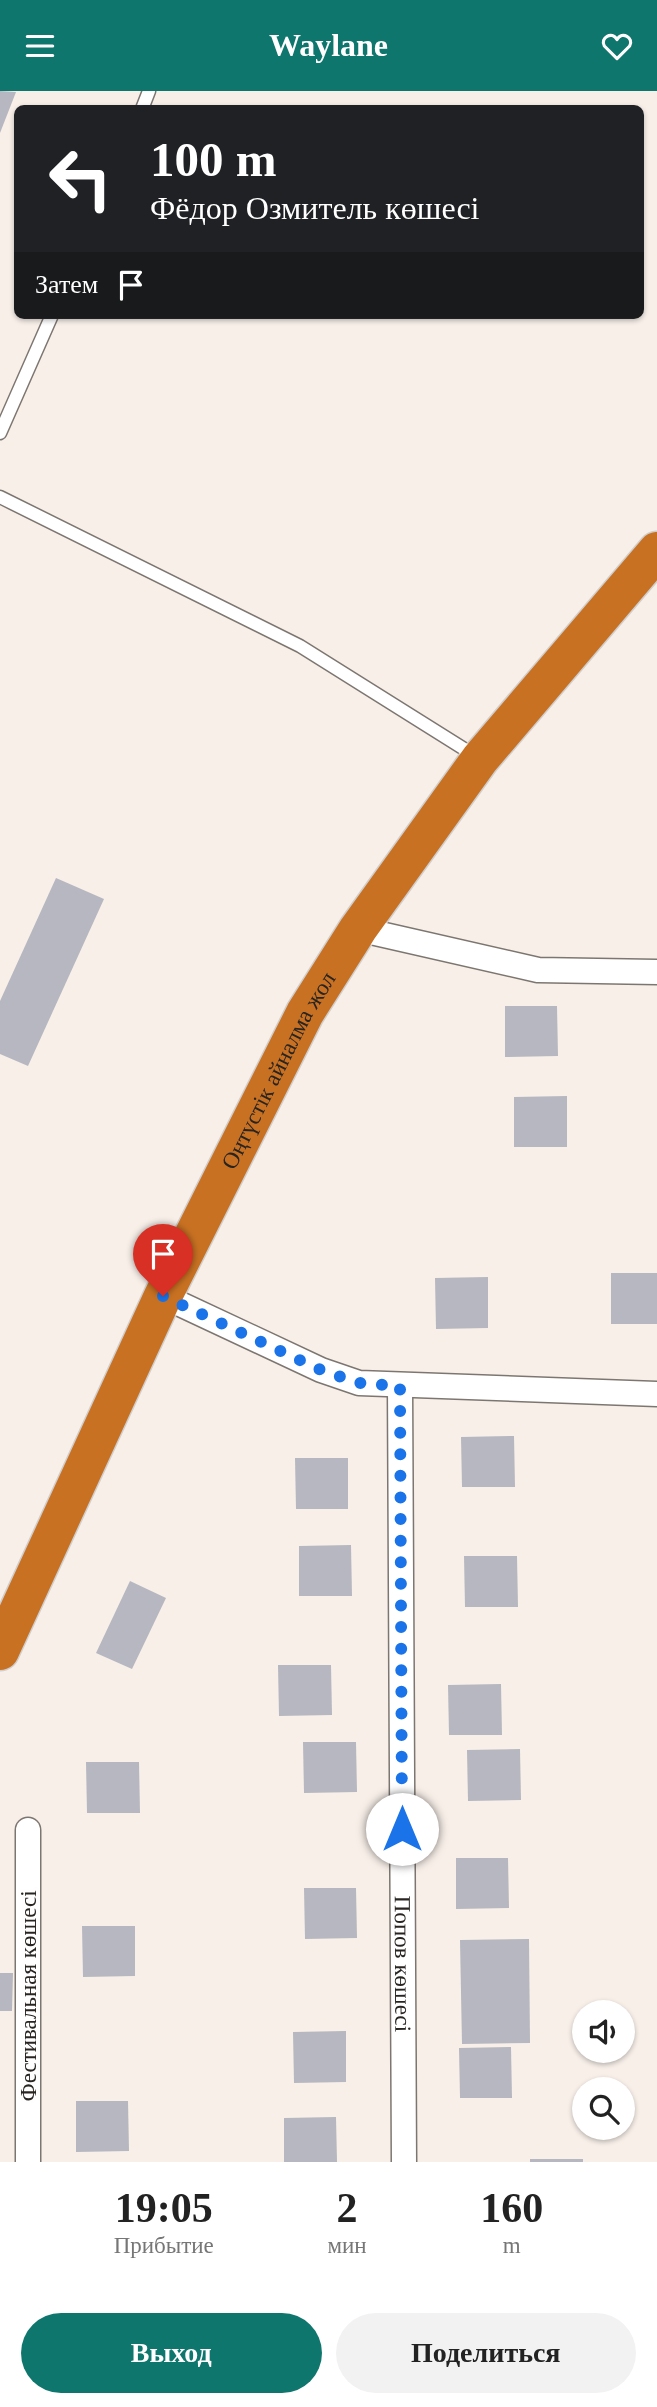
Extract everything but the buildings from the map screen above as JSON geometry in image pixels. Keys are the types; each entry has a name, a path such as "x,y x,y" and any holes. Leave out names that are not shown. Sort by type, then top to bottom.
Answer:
{"highway":[{"name":"Оңтүстік айналма жол","path":"0,1651 163,1296 305,1013 358,929 480,759 657,551"}],"street":[{"path":"358,929 538,970 657,972"},
{"path":"163,1296 321,1370 359,1383 657,1394"},
{"name":"Попов көшесі","path":"400,1386 404,2162"},
{"name":"Фестивальная көшесі","path":"28,1831 29,2162"}],"lane":[{"path":"0,433 50,319"},
{"path":"0,497 300,646 480,759"}],"route":[{"path":"163,1296 321,1370 359,1383 400,1386 402,1829"}]}
